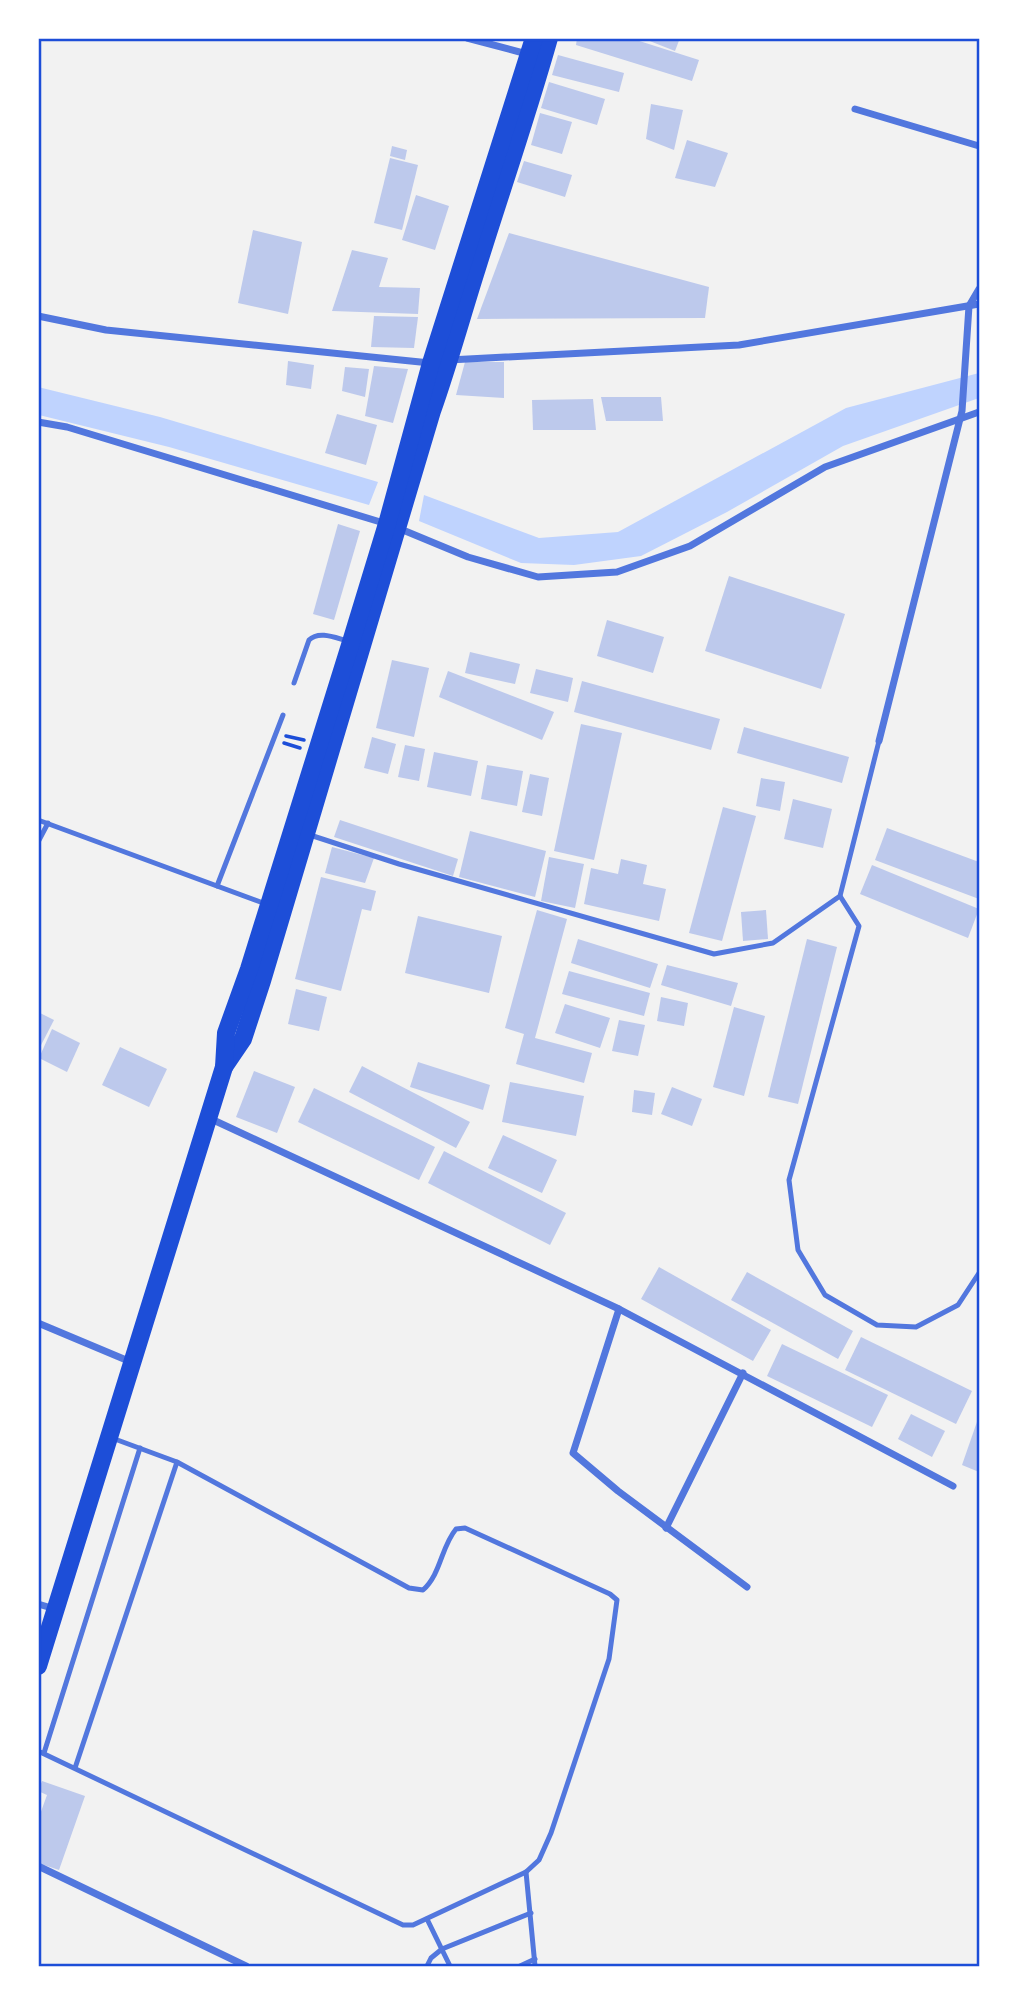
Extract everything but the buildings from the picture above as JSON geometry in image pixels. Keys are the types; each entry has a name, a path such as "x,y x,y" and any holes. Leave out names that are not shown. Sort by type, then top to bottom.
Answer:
{"highway":[{"path":"38,1666 47,1607 108,1437 224,1068 243,1039 276,907 351,642 450,360 549,38"},
{"path":"276,907 307,834 393,526 431,363 532,46"}],"street":[{"path":"467,38 532,46"},
{"path":"855,109 979,146"},
{"path":"879,741 961,414 969,306 979,289"},
{"path":"38,316 106,330 431,363 739,345 979,304"},
{"path":"38,422 67,427 393,526 468,557 538,578 617,572 690,546 825,467 961,414 979,412"},
{"path":"208,1117 619,1309 953,1486"},
{"path":"619,1309 573,1453 666,1528 747,1587"},
{"path":"38,1323 132,1362"},
{"path":"666,1528 743,1374"},
{"path":"38,1866 246,1966"}],"lane":[{"path":"294,682 313,636 321,635 351,642"},
{"path":"217,887 283,715"},
{"path":"307,834 714,954 773,943 840,896 879,741"},
{"path":"38,820 276,907"},
{"path":"38,842 48,823"},
{"path":"840,896 859,926 789,1180 798,1250 825,1294 877,1325 916,1327 958,1305 979,1273"},
{"path":"108,1437 140,1448 177,1462 409,1588 424,1590 432,1582 450,1536 456,1529 465,1528 610,1594 617,1601 609,1659 539,1860 526,1872 427,1919 413,1925 403,1925 41,1752 140,1448"},
{"path":"75,1768 177,1462"},
{"path":"526,1872 535,1966"},
{"path":"427,1966 431,1958 442,1949 531,1913"},
{"path":"427,1919 450,1966"},
{"path":"520,1966 535,1959"}],"path":[{"path":"287,734 284,743 303,749"}],"water":[{"path":"979,373 979,398 843,446 727,512 641,556 574,565 521,563 419,521 424,495 539,538 618,532 846,408"},
{"path":"38,387 160,417 378,482 369,505 169,447 39,415"}]}
